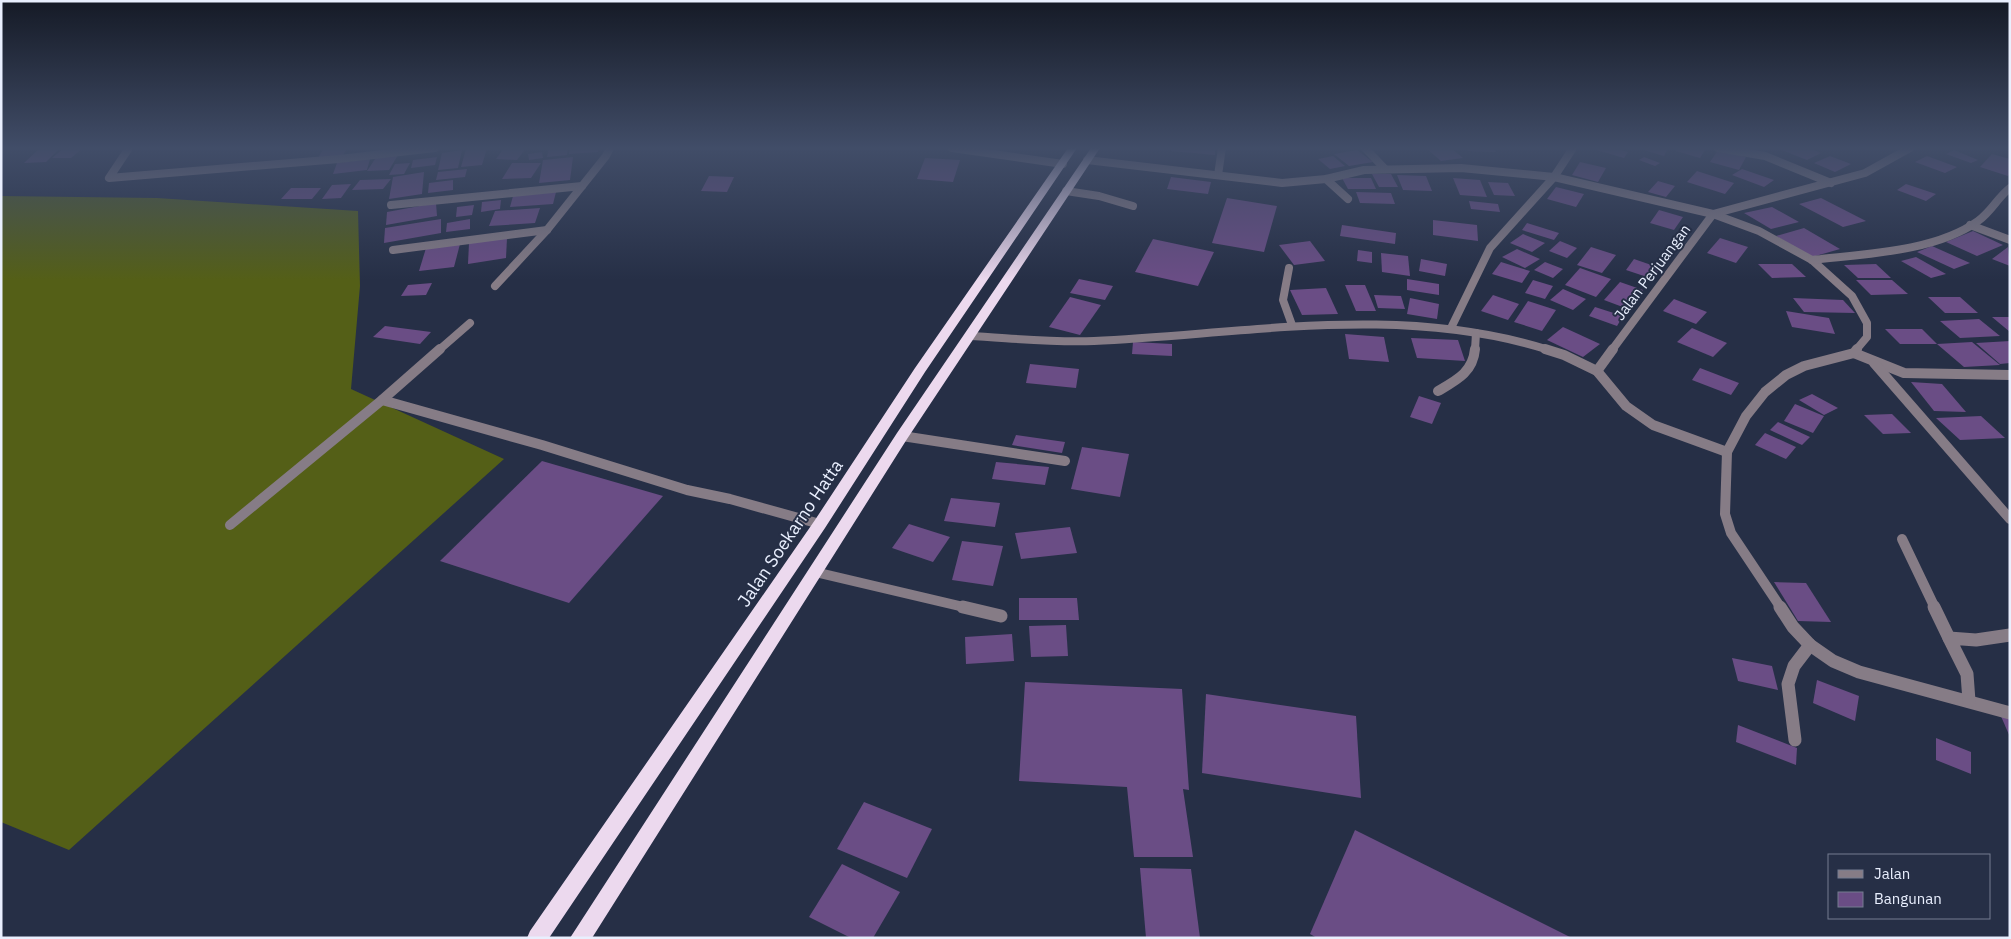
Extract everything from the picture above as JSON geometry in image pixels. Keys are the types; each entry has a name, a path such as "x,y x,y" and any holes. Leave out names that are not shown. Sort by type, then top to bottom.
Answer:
{"highway":[{"name":"Jalan Soekarno Hatta","path":"536,938 820,524 919,371 1044,192"},
{"path":"580,938 902,436 1065,192"}],"street":[{"path":"391,205 523,192"},
{"path":"495,286 547,230 577,192"},
{"path":"1071,192 1099,196 1132,206"},
{"path":"1340,192 1348,199"},
{"path":"1451,328 1490,248 1541,192"},
{"path":"1618,192 1713,214 1759,231 1812,260 1843,286 1861,310 1867,324 1867,337 1854,353 1804,366 1786,375 1765,392 1746,416 1727,452 1724,490 1725,514 1731,533 1793,628 1810,646 1833,661 1859,672 2010,712"},
{"name":"Jalan Perjuangan","path":"1596,371 1713,214 1797,192"},
{"path":"1812,260 1914,244 1944,237 1979,220 2006,192"},
{"path":"1970,225 2010,240"},
{"path":"393,250 547,230"},
{"path":"1289,268 1283,300 1292,325"},
{"path":"969,336 1092,341 1292,325 1376,323 1451,328 1543,348 1596,371 1626,406 1652,425 1727,452"},
{"path":"230,525 382,400 470,324"},
{"path":"1438,391 1460,378 1470,369 1474,360 1476,333"},
{"path":"1854,353 1874,363 1904,373 2010,375"},
{"path":"1874,363 2010,518"},
{"path":"382,400 542,444 686,490 820,524"},
{"path":"902,436 1065,461"},
{"path":"1902,539 1967,674 1970,701"},
{"path":"815,572 1001,616"},
{"path":"1949,638 1976,640 2010,635"},
{"path":"1795,740 1788,684 1794,666 1810,646"}],"green space":[{"path":"1,196 157,198 358,211 360,286 351,389 504,459 69,850 1,822"}],"building":[{"path":"288,192 318,192 312,199 281,199"},
{"path":"327,192 345,192 341,198 322,199"},
{"path":"390,192 422,192 422,194 389,199"},
{"path":"556,192 553,204 510,207 513,196"},
{"path":"1190,192 1209,192 1208,194"},
{"path":"1356,192 1391,193 1395,204 1360,203"},
{"path":"1459,192 1485,192 1487,197 1460,195"},
{"path":"1493,192 1513,192 1515,196 1494,195"},
{"path":"1552,192 1575,192 1584,194 1576,207 1547,199"},
{"path":"1648,192 1670,192 1666,197"},
{"path":"1902,192 1929,192 1936,194 1926,201"},
{"path":"1227,198 1277,206 1264,252 1212,243"},
{"path":"1821,198 1866,221 1843,227 1799,204"},
{"path":"501,200 500,209 481,212 482,202"},
{"path":"1469,201 1498,204 1500,212 1471,209"},
{"path":"436,203 437,216 386,225 387,212"},
{"path":"474,205 472,215 456,217 457,207"},
{"path":"1772,207 1799,222 1771,229 1744,213"},
{"path":"540,208 535,223 489,226 495,211"},
{"path":"1659,210 1683,217 1674,230 1650,223"},
{"path":"441,219 441,233 384,243 385,228"},
{"path":"470,219 470,229 446,232 447,223"},
{"path":"1433,220 1477,225 1478,241 1433,235"},
{"path":"1527,223 1559,233 1554,240 1522,230"},
{"path":"1342,225 1396,233 1395,244 1340,236"},
{"path":"1804,228 1840,249 1812,257 1776,236"},
{"path":"1973,231 2003,245 1977,256 1946,242"},
{"path":"1523,234 1545,243 1532,252 1510,243"},
{"path":"507,238 506,258 468,264 469,243"},
{"path":"1720,238 1748,247 1736,263 1707,253"},
{"path":"1153,239 1214,252 1198,286 1135,272"},
{"path":"1310,241 1325,261 1294,265 1279,245"},
{"path":"1560,241 1577,248 1567,258 1549,251"},
{"path":"460,244 454,267 419,271 426,248"},
{"path":"1932,246 1970,263 1954,269 1917,252"},
{"path":"1591,247 1616,255 1602,273 1577,265"},
{"path":"2008,247 2010,266 1992,259"},
{"path":"1517,249 1540,259 1525,268 1502,257"},
{"path":"1358,250 1372,252 1372,263 1357,261"},
{"path":"1381,253 1408,256 1410,276 1382,272"},
{"path":"1916,257 1946,274 1931,278 1901,261"},
{"path":"1421,259 1447,264 1445,276 1419,271"},
{"path":"1634,259 1660,268 1653,279 1626,270"},
{"path":"1501,262 1530,271 1522,283 1492,274"},
{"path":"1545,262 1563,269 1553,278 1534,270"},
{"path":"1758,264 1792,264 1806,277 1772,278"},
{"path":"1876,264 1891,278 1858,278 1844,265"},
{"path":"1580,268 1611,279 1596,297 1565,285"},
{"path":"1079,279 1113,286 1105,300 1070,293"},
{"path":"1407,279 1439,284 1439,295 1407,290"},
{"path":"1533,280 1553,286 1545,299 1525,293"},
{"path":"1856,280 1892,280 1908,294 1871,295"},
{"path":"1620,282 1643,290 1628,309 1604,300"},
{"path":"432,283 426,295 401,296 408,285"},
{"path":"1345,285 1365,285 1376,311 1356,311"},
{"path":"1326,288 1338,314 1302,315 1290,290"},
{"path":"1563,289 1586,299 1573,310 1550,300"},
{"path":"1374,295 1401,296 1405,309 1378,308"},
{"path":"1493,295 1519,304 1508,320 1481,311"},
{"path":"1070,297 1101,305 1080,335 1049,327"},
{"path":"1928,297 1960,297 1978,313 1945,313"},
{"path":"1410,298 1439,304 1437,319 1407,314"},
{"path":"1793,298 1843,300 1855,313 1804,312"},
{"path":"1674,299 1707,312 1696,324 1663,311"},
{"path":"1528,301 1556,310 1542,331 1514,322"},
{"path":"1595,307 1623,316 1617,326 1589,316"},
{"path":"1786,311 1829,318 1835,334 1792,327"},
{"path":"1992,317 2010,317 2010,332"},
{"path":"1979,319 2000,336 1960,338 1940,321"},
{"path":"385,326 431,332 420,344 373,337"},
{"path":"1563,327 1600,344 1583,357 1547,340"},
{"path":"1692,328 1727,343 1713,357 1677,342"},
{"path":"1885,329 1922,329 1937,344 1900,344"},
{"path":"1345,334 1384,337 1389,362 1349,359"},
{"path":"1411,338 1458,340 1465,361 1417,358"},
{"path":"2010,341 2010,363 2000,364 1976,343"},
{"path":"1133,342 1172,344 1172,356 1132,354"},
{"path":"1972,342 2000,365 1964,367 1937,344"},
{"path":"1030,364 1079,369 1076,388 1026,383"},
{"path":"1700,368 1739,383 1731,395 1692,380"},
{"path":"1911,382 1942,384 1966,412 1934,411"},
{"path":"1812,394 1838,408 1824,415 1799,400"},
{"path":"1419,396 1441,403 1432,424 1410,417"},
{"path":"1795,404 1824,416 1813,433 1784,421"},
{"path":"1892,414 1911,433 1883,434 1864,415"},
{"path":"1981,416 2005,438 1960,440 1936,418"},
{"path":"1778,422 1810,437 1802,445 1770,430"},
{"path":"1765,433 1796,447 1786,459 1755,445"},
{"path":"1016,435 1065,442 1062,453 1012,445"},
{"path":"1082,447 1129,454 1120,497 1071,489"},
{"path":"542,461 663,496 569,603 440,561"},
{"path":"996,462 1049,467 1045,485 992,479"},
{"path":"951,498 1000,503 995,527 944,521"},
{"path":"909,524 950,537 933,562 892,548"},
{"path":"1070,527 1077,553 1021,559 1015,533"},
{"path":"962,541 1003,546 993,586 952,580"},
{"path":"1774,582 1806,583 1831,622 1798,621"},
{"path":"1019,598 1077,598 1079,620 1019,620"},
{"path":"1066,625 1068,656 1031,657 1029,626"},
{"path":"1012,634 1014,661 966,664 965,637"},
{"path":"1732,658 1772,666 1778,690 1738,681"},
{"path":"1817,680 1859,696 1855,721 1813,703"},
{"path":"1025,682 1182,689 1189,790 1183,789 1193,857 1134,857 1127,787 1019,781"},
{"path":"1206,694 1356,716 1361,798 1202,773"},
{"path":"2000,714 2010,716 2010,737"},
{"path":"1738,725 1797,748 1796,765 1736,742"},
{"path":"1936,738 1971,752 1971,774 1936,760"},
{"path":"864,802 932,829 907,878 837,849"},
{"path":"1355,830 1572,938 1317,938 1310,934"},
{"path":"842,864 900,892 873,938 851,938 809,917"},
{"path":"1140,868 1191,869 1200,938 1146,938"}]}
